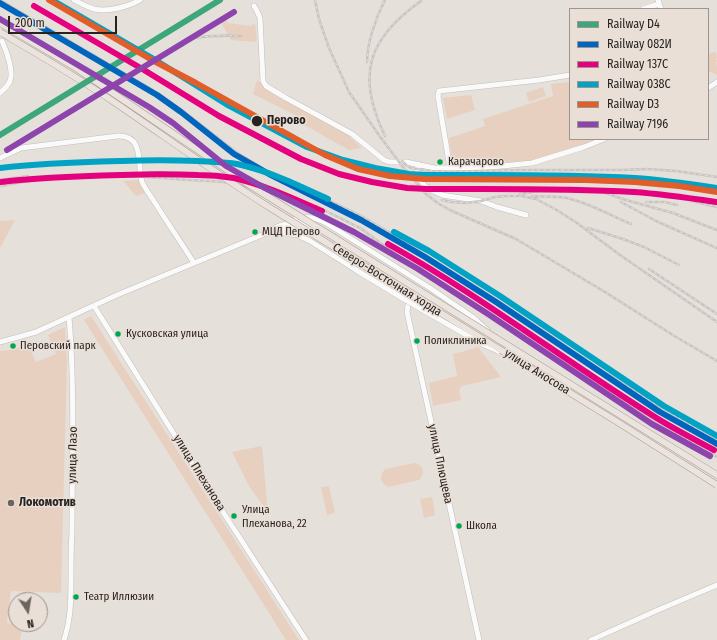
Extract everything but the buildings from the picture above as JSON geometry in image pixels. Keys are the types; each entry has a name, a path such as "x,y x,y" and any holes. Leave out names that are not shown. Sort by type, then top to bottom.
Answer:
{"main road":[{"name":"Северо-Восточная хорда","path":"0,23 82,72 251,186 717,476"},
{"name":"Северо-Восточная хорда","path":"0,32 97,91 260,201 717,485"}],"street":[{"path":"74,0 94,9 103,10 130,5 140,0"},
{"path":"646,8 659,4"},
{"path":"254,6 260,18 262,79 266,86 352,134 384,160 390,162 406,162 434,168 492,167 532,164 602,140"},
{"path":"0,93 7,87 11,76 8,58 2,41"},
{"path":"450,168 438,96 439,91 538,80 569,74"},
{"path":"0,158 21,148 125,136 136,146 143,183 194,263"},
{"path":"418,164 417,176 425,186 433,192 442,195 481,201 526,215"},
{"path":"0,342 36,332 117,295 272,232 276,228 291,220 310,217 326,223 430,288 474,318 496,338"},
{"name":"улица Аносова","path":"284,224 297,223 312,226 717,476"},
{"name":"улица Аносова","path":"272,232 291,228 310,231 717,485"},
{"path":"272,232 297,235 310,241 402,298 482,344 510,356"},
{"name":"улица Плющева","path":"417,290 408,305 407,312 479,640"},
{"name":"улица Плеханова","path":"94,306 212,495 306,640"},
{"name":"улица Лазо","path":"64,640 70,617 71,588 73,418 69,317"},
{"path":"591,640 717,585"}],"shaded area":[{"path":"224,16 228,23 250,26 255,24 257,40 255,42 231,40 219,19"},
{"path":"716,52 717,75 709,71 709,54"},
{"path":"257,80 281,97 346,133 362,148 349,150 299,122 297,116 253,94"},
{"name":"Карачарово","path":"569,82 569,140 595,140 581,146 529,161 453,165 449,138 485,126 483,119 553,96 551,84"},
{"path":"543,87 546,96 529,102 526,93"},
{"path":"471,95 475,110 447,119 443,98"},
{"path":"139,180 145,193 136,196 123,181"},
{"path":"15,220 0,248 0,221"},
{"path":"91,316 299,640 286,640 84,320"},
{"name":"Перовский парк","path":"65,327 67,361 61,593 8,592 8,632 22,632 20,640 0,640 0,351 13,350 28,345 36,362 56,354 48,335"},
{"path":"478,347 501,377 462,386 459,390 461,400 433,406 429,383 457,376 453,354"},
{"path":"262,446 268,512 250,488 232,452"},
{"path":"414,463 422,467 423,470 423,475 419,480 388,487 383,483 381,477 385,469"},
{"path":"329,486 335,513 327,515 321,487"},
{"path":"432,497 435,515 424,518 420,499"}],"railway":[{"path":"0,0 158,93 236,152 269,172 363,217 394,235 497,300 603,371 717,441"},
{"path":"315,0 319,19 329,48 349,92 381,138 426,194 439,204 452,211 516,239 717,361"},
{"path":"367,62 367,55 373,30 378,14 385,0"},
{"path":"385,136 376,115 371,95 369,77 372,60 378,45 389,30 403,15 421,1"},
{"path":"187,39 214,36 241,36"},
{"path":"402,161 411,168 450,172 648,169 676,171 717,177"},
{"path":"150,172 181,174"},
{"path":"0,186 59,177 114,175 224,182 250,187 281,196"},
{"path":"0,180 28,176"},
{"path":"520,194 569,188 582,188 600,191 673,213 717,230"},
{"path":"277,192 318,207 360,228 397,255 487,311 595,383 717,457"},
{"path":"442,200 466,203 506,196 522,196 536,199 577,223 620,255 717,322"},
{"path":"532,196 563,197 575,200 631,224"},
{"path":"692,201 717,207"},
{"path":"621,202 656,221 717,248"},
{"path":"646,202 665,202 677,205"},
{"path":"588,228 644,247 679,265"},
{"path":"649,269 717,314"}],"rail line":[{"name":"D3","path":"49,0 152,60 325,155 358,169 390,176 424,179 586,180 635,182 679,186 717,192"},
{"name":"038С","path":"52,0 152,58 226,104 307,147 343,160 409,174 635,178 717,188"},
{"name":"D4","path":"0,135 220,0"},
{"name":"082И","path":"0,3 157,95 234,154 269,174 361,220 425,257 496,302 660,412 717,444"},
{"name":"137С","path":"34,6 144,70 219,116 301,159 339,174 407,188 634,192 716,202"},
{"name":"7196","path":"7,150 234,12"},
{"name":"7196","path":"0,19 149,107 173,123 226,166 263,187 354,232 418,269 652,424 710,456"},
{"name":"038С","path":"0,168 60,163 140,160 227,163 237,164 272,174 328,199"},
{"name":"137С","path":"1,182 46,178 160,174 216,176 234,178 257,184 322,211"},
{"name":"038С","path":"394,232 429,251 500,296 664,406 717,436"},
{"name":"137С","path":"388,244 490,307 588,374 655,417 714,450"}],"place":[{"name":"Перово","path":"257,121"},
{"name":"Карачарово","path":"440,162"},
{"name":"МЦД Перово","path":"255,232"},
{"name":"Кусковская улица","path":"118,334"},
{"name":"Поликлиника","path":"417,341"},
{"name":"Перовский парк","path":"13,346"},
{"name":"Локомотив","path":"11,503"},
{"name":"Улица Плеханова, 22","path":"234,516"},
{"name":"Школа","path":"459,526"},
{"name":"Театр Иллюзии","path":"76,597"}]}
